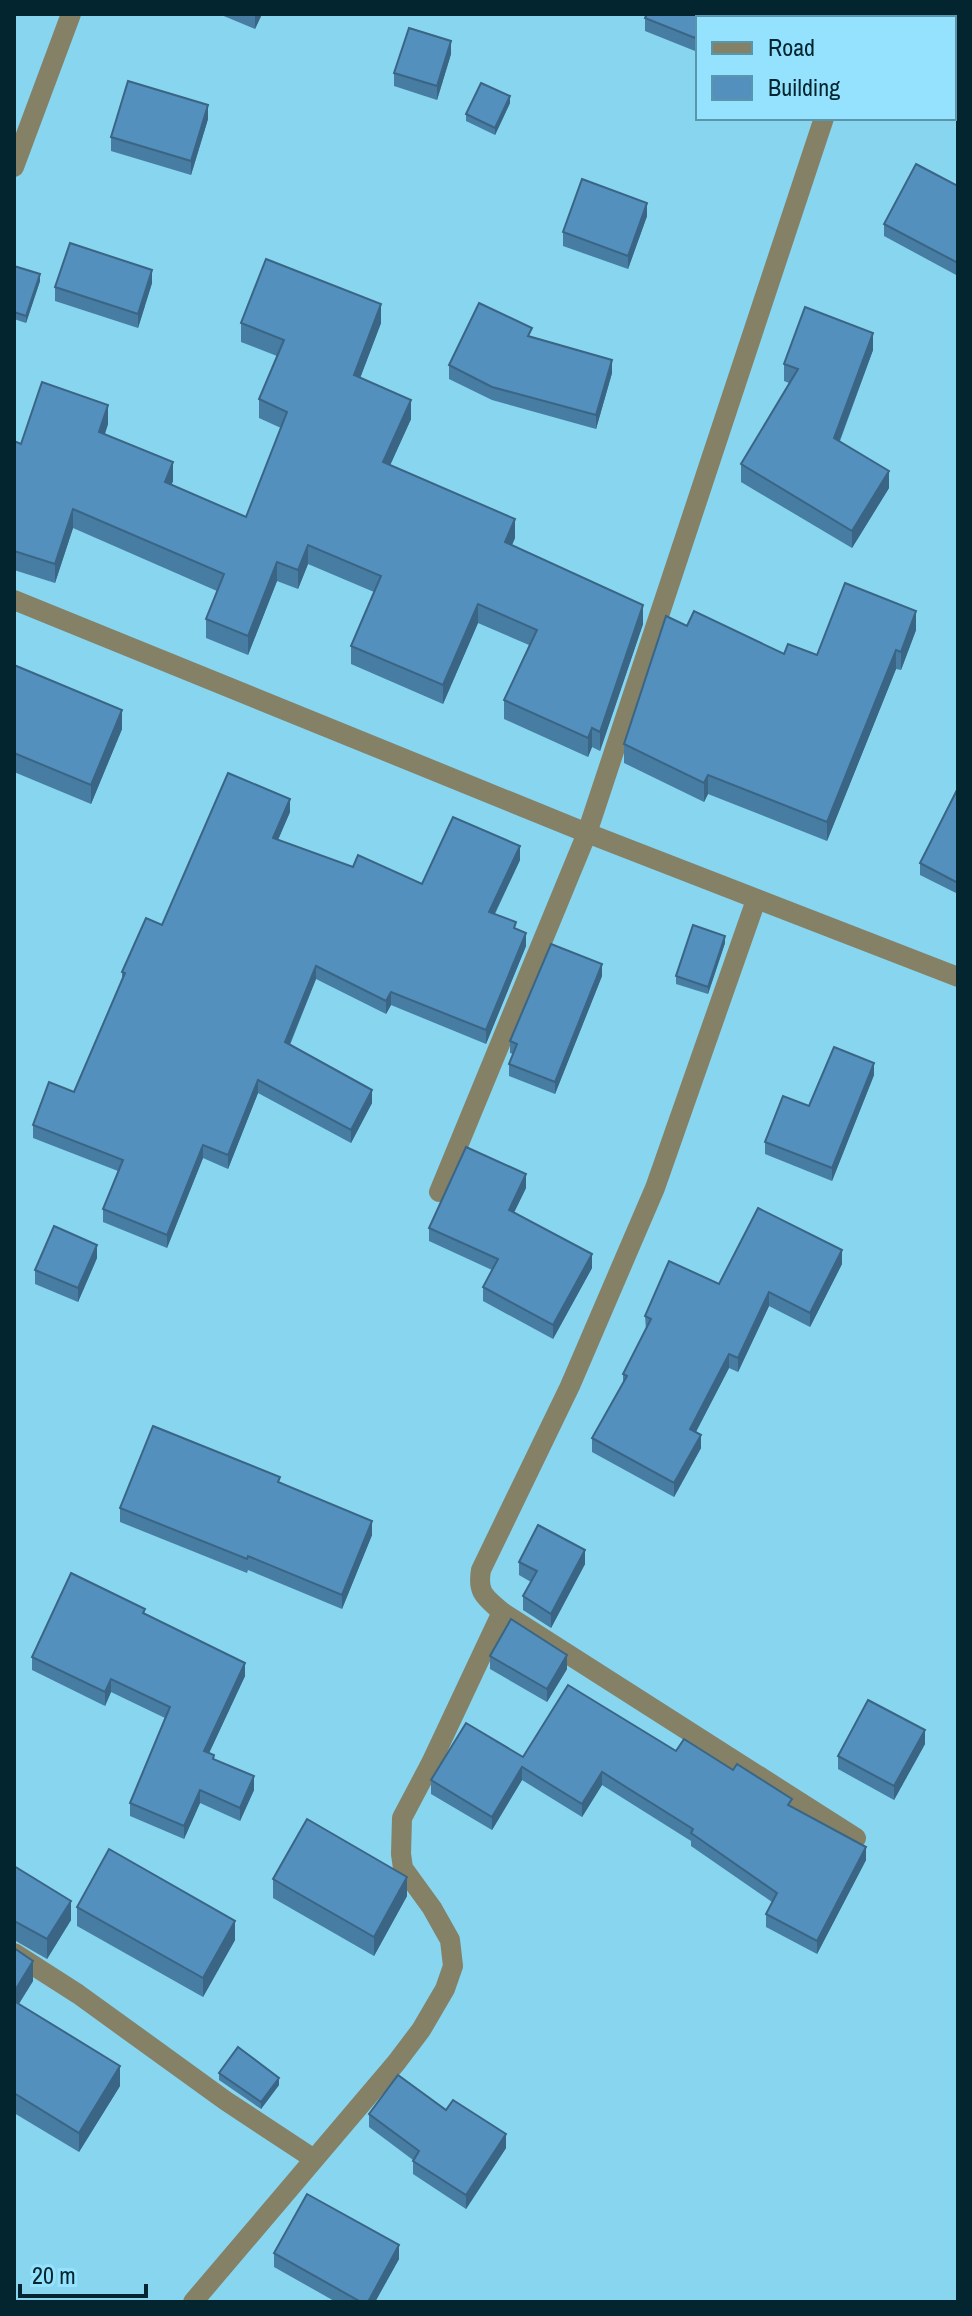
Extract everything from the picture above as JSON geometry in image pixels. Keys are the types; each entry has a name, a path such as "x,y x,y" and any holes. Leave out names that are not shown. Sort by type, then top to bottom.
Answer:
{"street":[{"path":"14,167 71,14"},
{"path":"439,1192 587,833 823,120"},
{"path":"14,600 587,833 958,977"},
{"path":"756,900 655,1188 570,1386 481,1570 479,1585 487,1599 502,1612 856,1838"},
{"path":"193,2302 421,2030 445,1989 453,1966 450,1940 432,1908 403,1868 402,1818 502,1612"},
{"path":"14,1953 78,1994 226,2101 314,2159"}],"building":[{"path":"647,14 704,14 696,16 695,38 645,18"},
{"path":"709,14 769,14 768,16"},
{"path":"958,14 958,52 956,16 938,16"},
{"path":"409,28 451,41 437,86 394,73"},
{"path":"128,81 208,105 191,161 111,137"},
{"path":"481,83 510,96 495,128 466,114"},
{"path":"916,164 958,186 958,263 884,224"},
{"path":"582,179 647,203 628,256 563,232"},
{"path":"70,243 152,270 138,314 55,287"},
{"path":"266,259 381,304 354,375 411,400 383,462 515,519 505,542 643,605 600,732 592,728 588,738 504,700 537,630 478,604 443,685 351,646 381,576 308,545 298,570 277,562 248,636 206,619 224,574 73,509 55,564 14,551 14,441 21,444 42,382 108,405 99,432 173,462 165,482 246,517 287,412 259,399 284,340 241,323"},
{"path":"14,266 40,274 26,316 14,312"},
{"path":"479,303 532,328 528,336 612,360 596,415 492,387 449,365"},
{"path":"805,307 873,333 834,438 889,471 852,531 741,464 798,369 784,364"},
{"path":"845,583 916,611 901,652 896,650 827,822 708,775 704,783 624,744 666,616 687,626 694,611 784,654 788,644 817,655"},
{"path":"14,665 122,710 91,785 14,753"},
{"path":"228,773 290,799 273,838 353,867 358,855 422,884 453,817 520,846 489,912 516,922 514,928 526,933 486,1030 391,992 386,1001 316,966 285,1042 372,1090 351,1130 258,1080 228,1155 203,1145 167,1235 103,1209 123,1160 33,1125 49,1082 74,1092 146,918 162,925"},
{"path":"958,788 958,883 920,863"},
{"path":"693,925 725,936 708,987 676,976"},
{"path":"551,944 602,964 555,1082 509,1064 517,1044 510,1041"},
{"path":"834,1047 874,1063 832,1168 765,1142 783,1096 809,1106"},
{"path":"466,1147 526,1174 509,1210 592,1254 553,1325 483,1287 498,1259 429,1228"},
{"path":"758,1208 842,1250 810,1313 769,1292 738,1358 729,1354 690,1429 701,1435 674,1483 592,1438 627,1376 623,1374 651,1319 645,1316 669,1261 719,1284"},
{"path":"54,1226 97,1245 78,1288 35,1270"},
{"path":"153,1426 280,1477 278,1482 372,1521 342,1595 120,1508"},
{"path":"538,1525 585,1550 551,1614 523,1596 537,1571 519,1562"},
{"path":"71,1573 145,1609 143,1613 245,1663 204,1751 214,1755 213,1759 254,1776 240,1808 200,1790 184,1826 130,1803 170,1707 111,1679 105,1692 32,1657"},
{"path":"511,1619 567,1655 547,1689 490,1656"},
{"path":"568,1685 676,1751 684,1739 733,1770 737,1764 792,1799 788,1805 866,1847 817,1941 766,1914 777,1893 691,1833 693,1829 602,1772 582,1804 522,1767 492,1817 431,1780 466,1723 523,1757"},
{"path":"868,1700 925,1730 894,1786 838,1756"},
{"path":"307,1819 407,1877 374,1937 273,1879"},
{"path":"109,1849 235,1921 203,1978 77,1907"},
{"path":"14,1866 71,1901 47,1939 14,1921"},
{"path":"14,1948 33,1961 14,1992"},
{"path":"14,2001 120,2066 79,2133 14,2093"},
{"path":"238,2047 279,2078 261,2102 219,2073"},
{"path":"398,2075 446,2110 453,2100 506,2134 466,2195 413,2161 419,2151 369,2114"},
{"path":"307,2194 399,2245 368,2302 361,2302 274,2253"}]}
